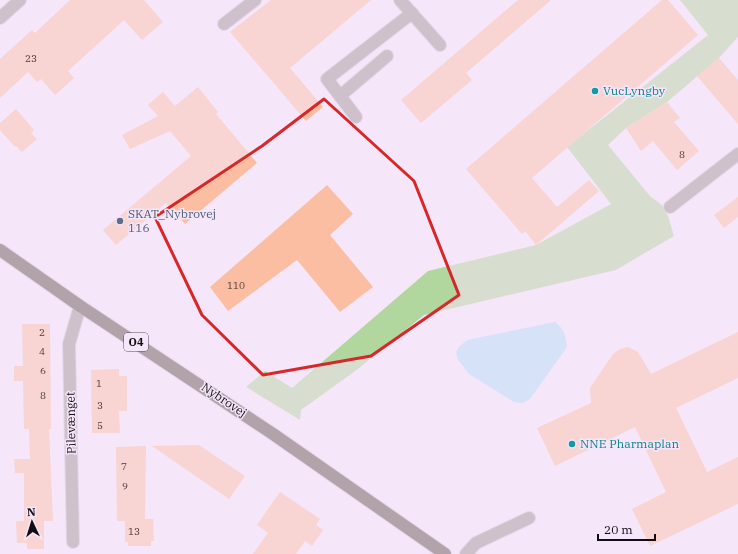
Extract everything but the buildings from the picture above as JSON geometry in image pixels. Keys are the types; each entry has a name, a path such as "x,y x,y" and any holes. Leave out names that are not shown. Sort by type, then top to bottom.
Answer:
{"main road":[{"name":"Nybrovej","path":"0,250 80,306 273,434 445,554"}],"street":[{"path":"0,18 20,0"},
{"path":"224,24 254,0"},
{"path":"400,0 440,45"},
{"path":"356,117 327,79 412,13"},
{"path":"340,96 387,56"},
{"path":"670,207 738,154"},
{"name":"Pilevænget","path":"72,542 69,344 80,306"},
{"path":"466,554 476,543 529,518"}],"highlighted area":[{"path":"324,99 414,181 459,295 371,356 263,375 202,315 155,217 262,146"}],"green space":[{"path":"680,0 738,0 738,37 719,58 667,102 626,128 608,145 650,196 662,205 668,216 674,236 616,270 424,315 358,369 301,410 300,420 246,387 265,371 292,388 428,271 536,245 611,204 567,147 708,35"}],"water":[{"path":"555,322 561,327 564,333 567,347 530,399 523,403 514,402 469,374 458,360 456,352 467,340"}],"place":[{"name":"VucLyngby","path":"595,91"},
{"name":"SKAT_Nybrovej 116","path":"120,221"},
{"name":"NNE Pharmaplan","path":"572,444"}]}
